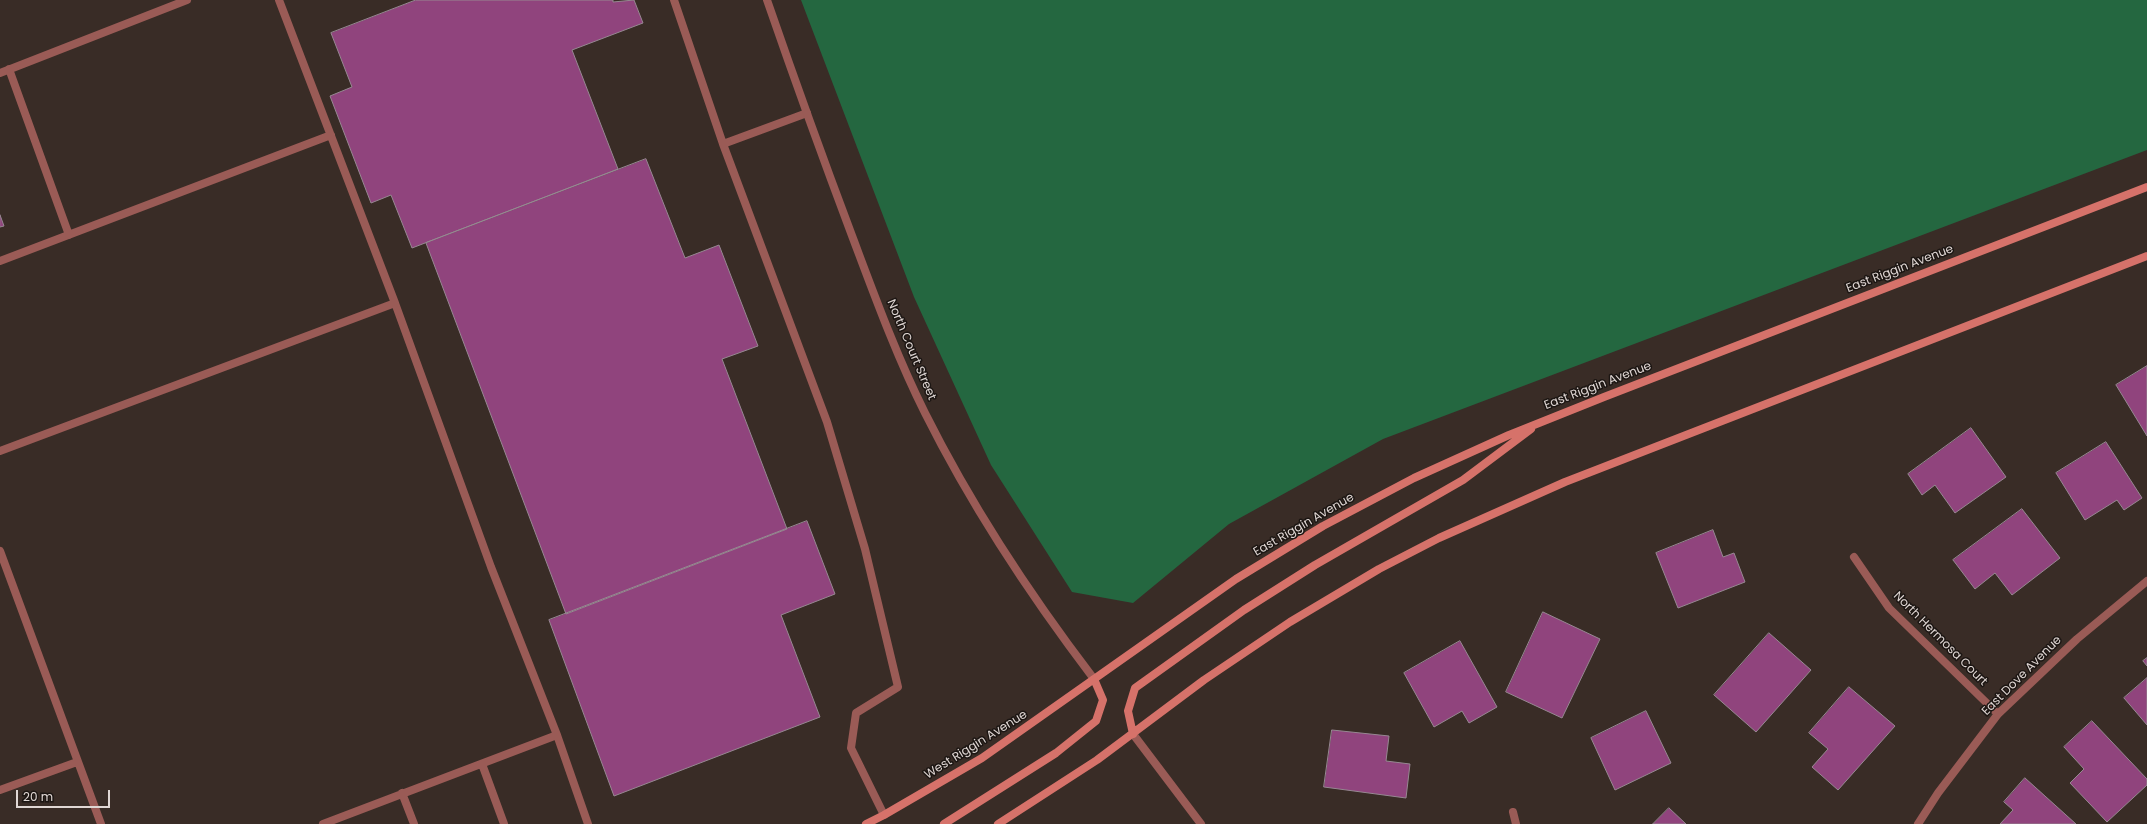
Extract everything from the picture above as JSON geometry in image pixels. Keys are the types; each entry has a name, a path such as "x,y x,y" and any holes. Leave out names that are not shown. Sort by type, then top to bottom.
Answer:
{"main road":[{"name":"East Riggin Avenue","path":"1094,679 1236,579 1323,526 1414,478 1540,422 2147,186"},
{"path":"998,824 1065,782 1133,734 1210,676 1290,622 1379,569 1464,526 1564,482 2147,256"},
{"path":"1133,734 1128,711 1135,688 1244,610 1315,566 1463,480 1540,422"},
{"name":"West Riggin Avenue","path":"866,824 982,758 1094,679"},
{"path":"944,824 1056,753 1096,721 1103,700 1094,679"}],"street":[{"path":"0,73 187,0"},
{"path":"279,0 395,303 489,560 557,735 588,824"},
{"path":"674,0 723,144 827,422 865,549 898,687 856,713 851,748 884,815"},
{"name":"North Court Street","path":"767,0 885,324 925,414 964,485 1012,566 1094,679"},
{"path":"9,69 69,235"},
{"path":"723,144 807,113"},
{"path":"0,261 331,135"},
{"path":"0,451 395,303"},
{"path":"0,551 101,824"},
{"name":"North Hermosa Court","path":"1854,557 1889,608 1998,714"},
{"name":"East Dove Avenue","path":"1918,824 1938,793 1998,714 2077,639 2147,581"},
{"path":"1133,734 1201,824"},
{"path":"323,824 557,735"},
{"path":"0,790 77,762"},
{"path":"482,764 504,824"},
{"path":"402,793 414,824"},
{"path":"1513,812 1516,824"}],"green space":[{"path":"801,0 2147,0 2147,150 1383,439 1229,524 1133,603 1072,592 991,465 914,297"}],"building":[{"path":"416,0 613,0 613,2 634,0 643,23 572,50 618,169 412,248 391,195 371,203 330,96 352,87 331,33"},
{"path":"646,159 685,258 719,245 758,346 722,359 787,529 566,614 426,243"},
{"path":"0,215 4,226 0,227"},
{"path":"2147,366 2147,436 2116,385"},
{"path":"1971,428 2006,477 1955,513 1935,485 1922,495 1908,474"},
{"path":"2106,442 2142,498 2124,510 2117,500 2085,520 2056,473"},
{"path":"2022,509 2060,558 2012,595 1995,573 1975,589 1953,560"},
{"path":"807,521 835,594 781,615 820,717 614,796 549,620"},
{"path":"1713,530 1723,557 1734,553 1745,582 1678,608 1656,553"},
{"path":"1543,612 1600,639 1562,718 1506,692"},
{"path":"1769,633 1811,670 1756,732 1714,695"},
{"path":"1460,641 1497,707 1469,723 1462,711 1434,727 1404,673"},
{"path":"2147,658 2147,666 2143,661"},
{"path":"2147,678 2147,725 2124,698"},
{"path":"1849,687 1895,726 1838,790 1812,767 1828,749 1809,733"},
{"path":"1646,711 1671,763 1615,790 1591,738"},
{"path":"2092,721 2147,779 2147,785 2107,822 2070,783 2084,769 2064,747"},
{"path":"1332,730 1389,736 1386,761 1410,764 1406,798 1324,787"},
{"path":"2025,778 2076,824 2000,824 2013,810 2004,802"},
{"path":"1669,808 1686,824 1653,824"}]}
